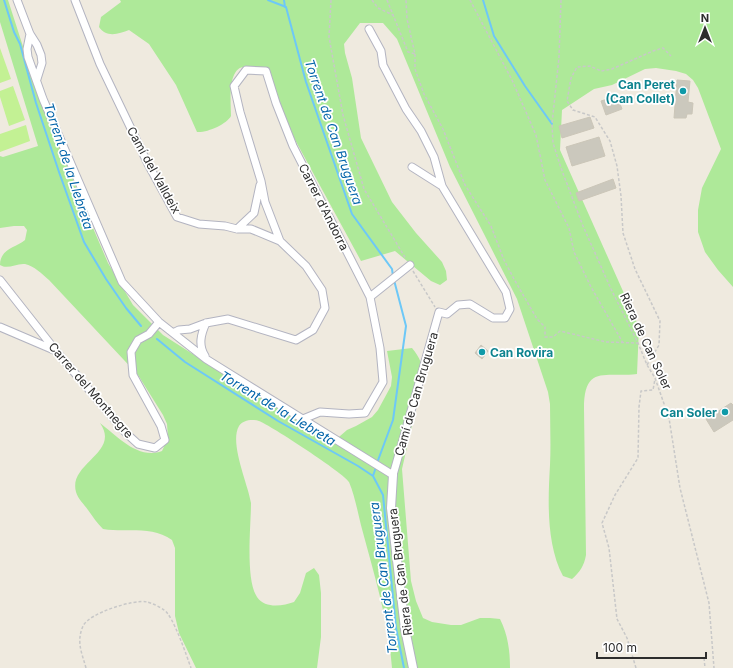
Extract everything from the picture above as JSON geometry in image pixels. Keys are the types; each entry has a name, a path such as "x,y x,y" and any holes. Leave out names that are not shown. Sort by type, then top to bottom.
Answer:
{"street":[{"path":"17,0 30,34 41,55 42,63 37,79"},
{"name":"Camí del Valldeix","path":"75,0 100,64 148,164 177,217 199,224 225,226 237,229 251,228 280,241 306,266 322,290 325,308 313,330 296,340 228,320 206,323 190,329 179,330 174,333"},
{"path":"369,29 381,51 383,65 406,109 421,131 434,156 442,186 506,292 510,309 505,318 494,318 470,304 458,304 447,314 439,312"},
{"path":"30,34 27,49 28,57 46,106 122,282 159,322 206,359 393,475"},
{"name":"Carrer d'Andorra","path":"280,241 265,202 261,181 240,112 234,86 246,70 266,71 276,103 293,146 370,297 380,348 383,382 365,413 349,414 320,412 303,419"},
{"path":"412,166 442,186"},
{"name":"Carrer d'Andorra","path":"237,229 254,213 261,181"},
{"path":"370,297 410,265"},
{"name":"Carrer del Montnegre","path":"1,283 56,351 126,433 138,444 155,448 165,440 161,426 133,375 131,352 138,340 148,334 159,322"},
{"name":"Camí de Can Bruguera","path":"393,475 439,312"},
{"path":"206,323 201,335 201,351 206,359"},
{"path":"0,327 56,351"},
{"name":"Riera de Can Bruguera","path":"393,475 391,508 405,629 413,668"}],"path":[{"path":"331,0 329,37 340,100 364,188 439,312"},
{"path":"372,0 378,8 393,15"},
{"path":"387,0 408,52 415,54"},
{"path":"406,0 407,19 415,54 415,69 424,94 443,129 465,185 491,226 504,260 537,319 545,327 545,338 553,337 560,331 606,342 638,343"},
{"path":"470,0 512,80 536,135 545,180 569,228 574,252 591,287 623,343"},
{"name":"Riera de Can Soler","path":"561,0 559,57 552,124 553,142 560,168 583,226 611,289 638,343 647,365 655,378 669,418 680,488 709,603 714,668"},
{"path":"647,365 659,345 660,321 635,269 623,234 621,196 617,166 610,141 595,117 573,110 567,101 571,78 577,67 590,66 601,70 612,69 652,51 663,48 671,56"},
{"path":"636,668 627,638 617,619 609,548 602,523 615,494 638,458 639,407 641,392 653,390 655,378"},
{"path":"86,668 79,641 84,625 95,615 123,604 147,602 166,610 182,641 191,668"},
{"path":"704,658 705,668"}],"green space":[{"path":"0,0 8,0 38,93 108,263 133,305 163,335 332,443 347,430 372,417 378,410 391,386 392,377 387,351 412,348 422,365 423,377 402,469 411,581 416,601 423,618 432,622 461,625 480,618 500,619 508,643 510,668 392,668 388,633 380,598 355,499 349,482 322,460 266,424 259,421 248,420 239,426 236,443 240,464 251,503 250,565 253,589 260,601 269,605 285,605 294,602 300,593 306,573 314,568 319,575 321,593 321,637 317,668 196,668 179,633 175,616 175,548 172,540 164,535 147,531 103,529 76,492 76,482 79,473 100,450 104,442 105,433 100,423 136,450 153,453 162,451 168,438 167,424 163,415 138,375 49,280 32,266 22,264 6,267 0,265 2,255 5,252 25,240 27,230 24,226 0,228 0,156 3,157 38,146 0,22"},
{"path":"120,0 733,0 733,287 705,252 698,232 698,210 702,188 721,149 698,88 693,80 686,74 676,71 656,68 645,69 612,85 594,89 562,110 560,150 639,327 637,374 598,376 592,379 588,385 585,395 586,555 581,568 572,579 563,576 557,563 549,522 550,404 548,392 517,299 450,167 397,39 383,23 360,23 344,44 345,53 352,78 361,138 392,202 416,233 442,262 446,271 447,280 440,285 431,281 395,251 361,261 287,125 266,69 243,67 238,69 234,74 232,81 231,116 225,122 216,127 206,131 197,132 176,85 149,44 129,30 117,34 109,34 105,33 99,27 101,17 121,2"},
{"path":"0,48 11,79 0,83"},
{"path":"13,86 25,120 9,126 0,97 0,91"},
{"path":"26,125 30,141 0,152 0,134"}],"building":[{"name":"Can Peret (Can Collet)","path":"677,80 690,81 688,102 693,103 692,114 687,114 686,118 674,118"},
{"path":"617,96 622,109 606,115 601,101"},
{"path":"590,117 594,128 562,138 559,126"},
{"path":"599,137 605,156 572,166 566,147"},
{"path":"613,179 616,188 579,201 576,193"},
{"name":"Can Rovira","path":"481,345 488,351 482,359 475,353"},
{"name":"Can Soler","path":"731,403 733,405 733,420 714,432 706,419"}],"waterway":[{"name":"Torrent de la Llebreta","path":"4,0 14,32 20,44 36,103 84,242 106,279 126,308 141,326"},
{"name":"Torrent de Can Bruguera","path":"268,0 286,7 306,82 352,214 392,269 393,276"},
{"name":"Torrent de Can Bruguera","path":"284,0 285,7"},
{"path":"483,0 494,36 525,86 552,124"},
{"name":"Torrent de Can Bruguera","path":"377,463 393,420 406,326 394,280"},
{"name":"Torrent de la Llebreta","path":"157,339 185,362 278,421 373,476"},
{"name":"Torrent de Can Bruguera","path":"376,467 373,476 383,495 396,628 404,668"}],"place":[{"name":"Can Peret (Can Collet)","path":"683,91"},
{"name":"Can Rovira","path":"482,352"},
{"name":"Can Soler","path":"725,412"}]}
